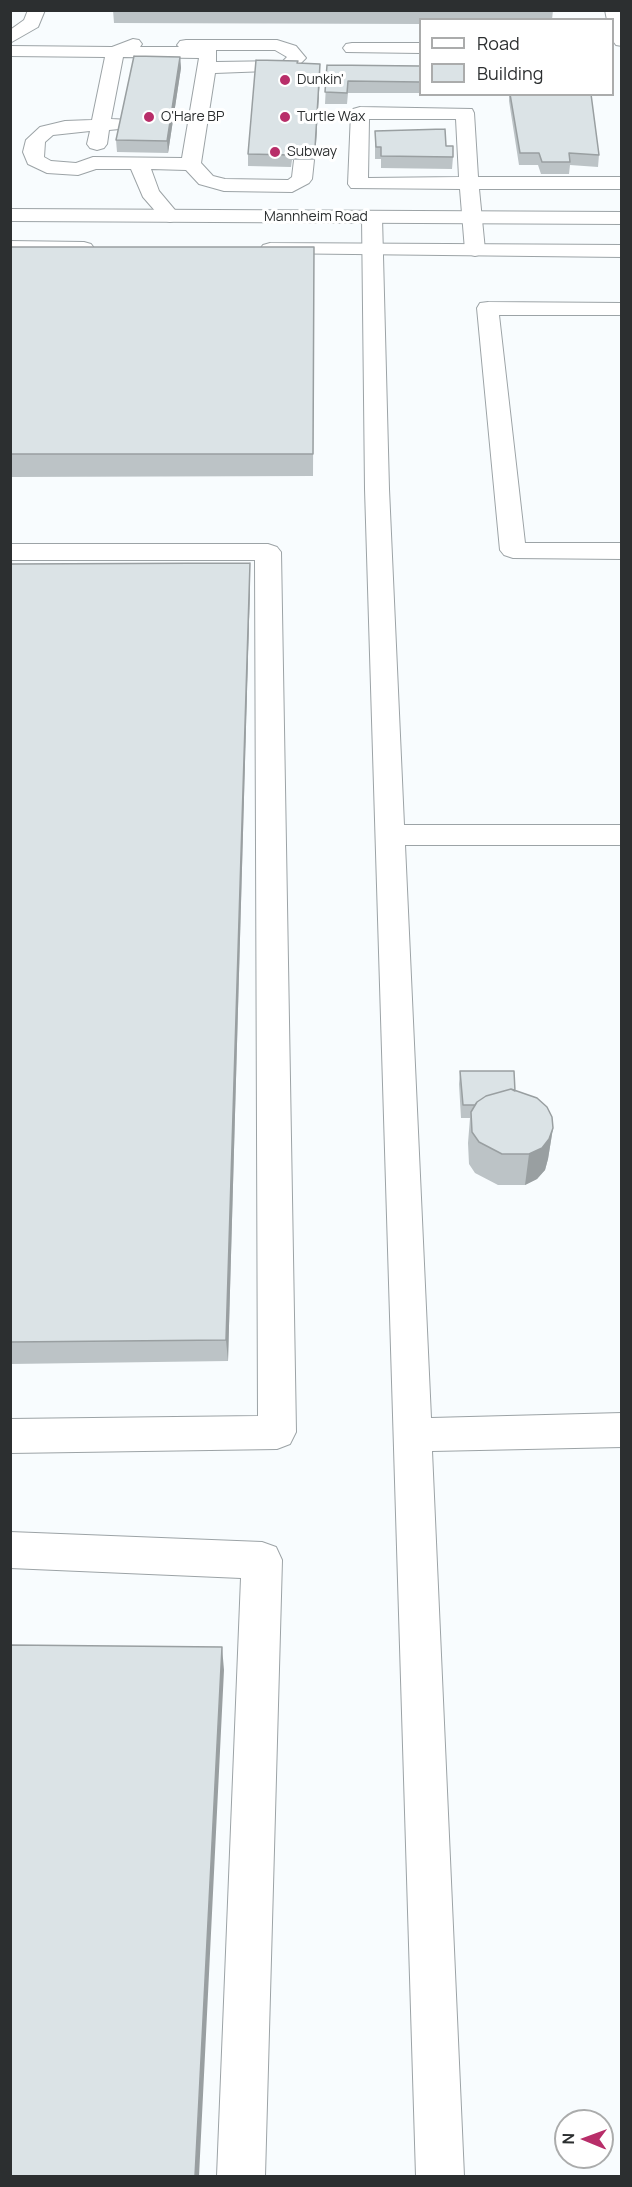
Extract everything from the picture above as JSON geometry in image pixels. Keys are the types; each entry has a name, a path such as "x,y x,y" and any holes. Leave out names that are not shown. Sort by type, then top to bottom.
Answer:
{"main road":[{"path":"10,38 32,23 37,10"},
{"path":"613,10 621,37"},
{"path":"115,52 140,41 171,41 180,37 283,37 306,42 308,75"},
{"path":"171,41 177,45 277,45 290,50 297,58 288,66 192,107"},
{"path":"352,48 419,48"},
{"path":"10,51 208,53 192,107 191,164 206,180 224,185 292,186 302,179 304,160"},
{"path":"93,163 115,52"},
{"path":"103,110 126,110"},
{"path":"103,110 126,110"},
{"path":"126,110 103,110 47,131 36,140 33,152 35,160 47,167 78,169 93,163 191,164"},
{"path":"475,250 469,183 465,113 360,113 358,184 469,183 621,183"},
{"path":"139,164 150,193 170,216"},
{"name":"Mannheim Road","path":"10,214 170,216 372,233 475,250 621,251"},
{"name":"Mannheim Road","path":"249,249 472,218 621,218"},
{"path":"372,233 377,489 440,2176"},
{"path":"10,247 106,248"},
{"path":"621,309 488,308 513,550 621,551"},
{"path":"10,552 268,552 277,1432 10,1436"},
{"path":"390,835 621,835"},
{"path":"412,1435 621,1430"},
{"path":"10,1550 262,1560 241,2176"}],"building":[{"name":"O'Hare BP","path":"134,56 180,57 167,141 116,140"},
{"name":"Turtle Wax","path":"256,60 320,64 315,148 292,148 291,155 248,154"},
{"path":"327,65 419,66 419,82 348,81 347,93 325,92"},
{"path":"510,96 591,96 599,155 569,153 570,162 542,162 539,153 520,153"},
{"path":"445,129 446,146 453,146 453,157 381,156 381,147 376,147 375,131"},
{"path":"11,247 314,247 313,454 10,454"},
{"path":"250,563 226,1340 10,1342 10,564"},
{"path":"460,1071 514,1071 515,1091 511,1089 486,1096 475,1105 463,1105"},
{"path":"511,1089 537,1098 547,1107 552,1117 553,1128 549,1139 542,1148 529,1154 502,1154 479,1142 472,1132 471,1112 477,1102 486,1096"},
{"path":"10,1645 222,1647 195,2176 10,2176"}],"place":[{"name":"Dunkin'","path":"285,80"},
{"name":"O'Hare BP","path":"149,117"},
{"name":"Turtle Wax","path":"285,117"},
{"name":"Subway","path":"275,152"}]}
